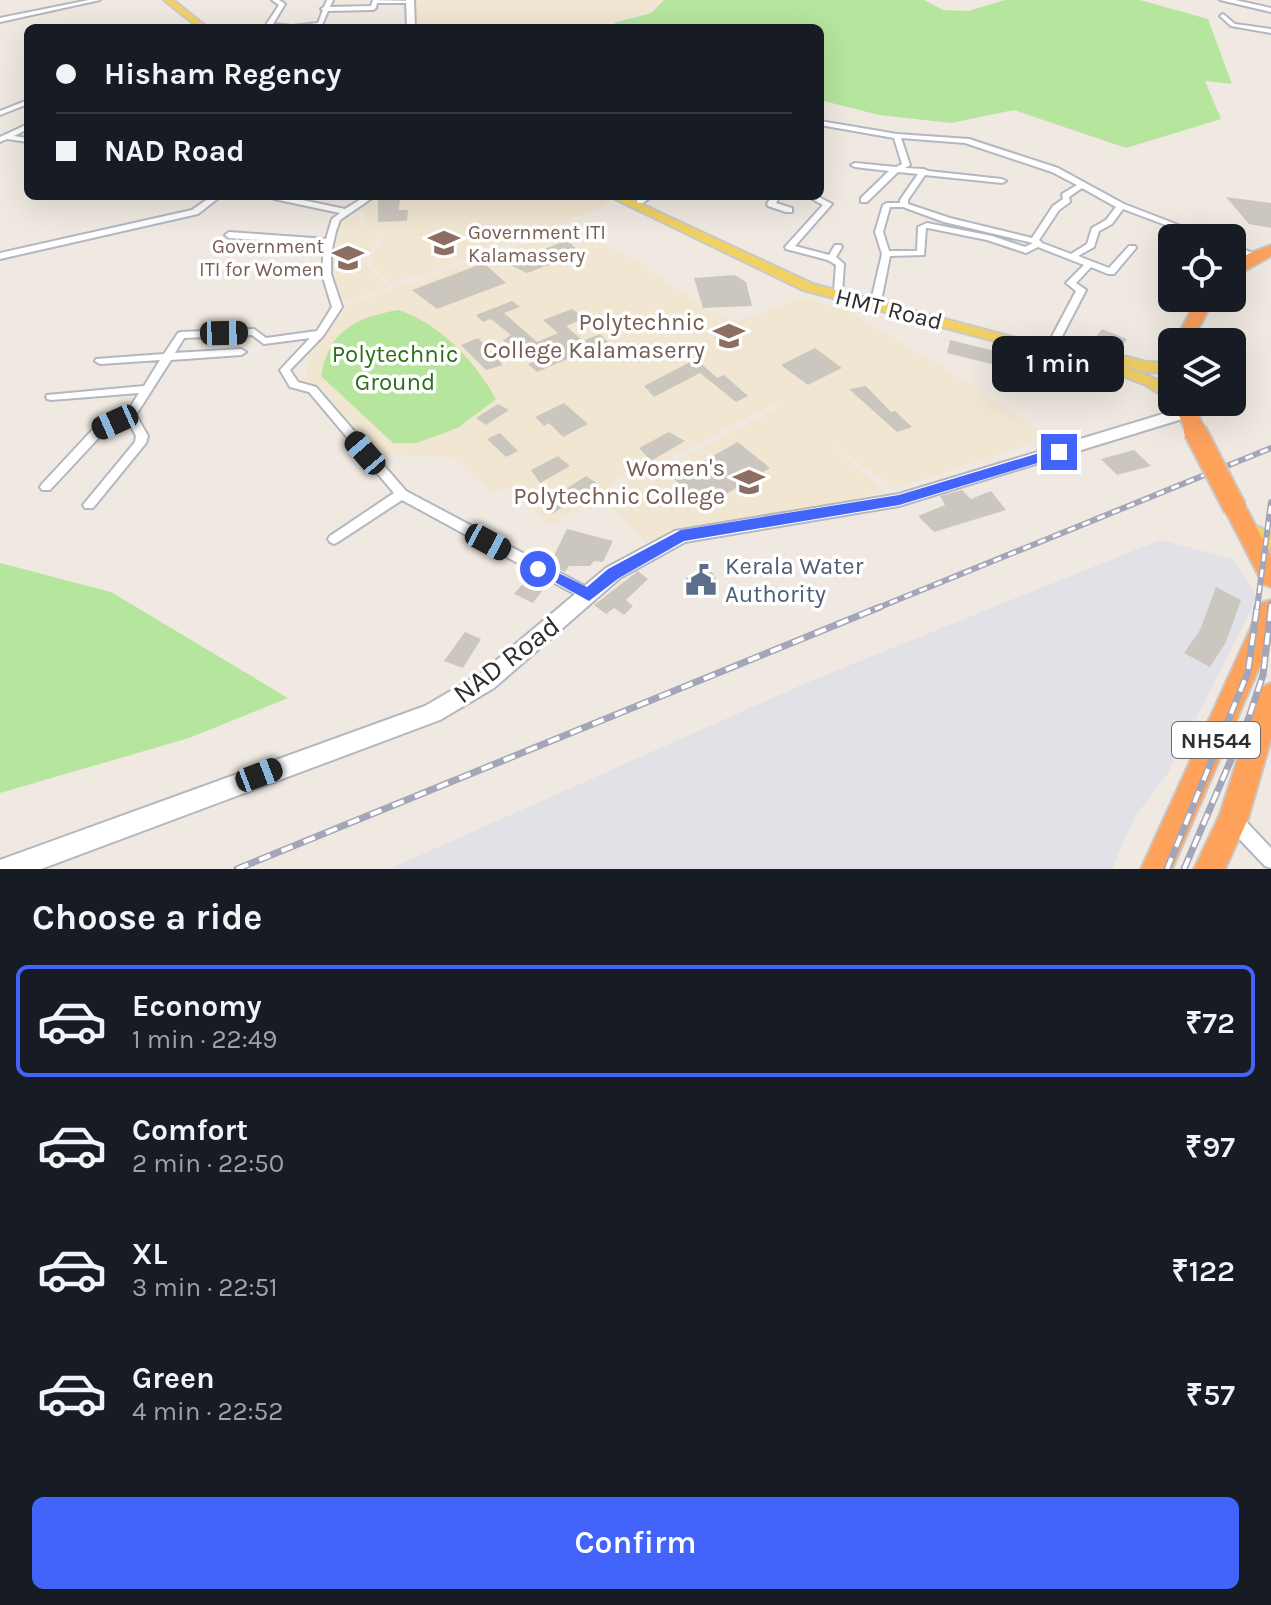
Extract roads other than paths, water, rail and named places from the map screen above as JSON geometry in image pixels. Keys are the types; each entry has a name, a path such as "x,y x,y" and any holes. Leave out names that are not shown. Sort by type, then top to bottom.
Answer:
{"highway":[{"path":"1246,263 1271,250"},
{"path":"1187,416 1271,577"},
{"name":"NH544","path":"1156,869 1221,729 1271,610"},
{"name":"NH544","path":"1209,869 1233,819 1271,695"}],"main road":[{"path":"160,0 190,24"},
{"path":"168,0 199,24"},
{"name":"HMT Road","path":"623,200 808,287 1110,367 1151,382 1158,388"},
{"name":"HMT Road","path":"643,200 790,273 839,291 1158,367"},
{"path":"1240,518 1271,542"}],"street":[{"path":"0,20 97,0"},
{"path":"270,24 282,4 275,0"},
{"path":"320,24 330,0"},
{"path":"324,9 373,8 375,1 410,0 411,24"},
{"path":"1224,0 1271,9"},
{"path":"1231,0 1271,9"},
{"path":"1223,16 1233,25 1271,31"},
{"path":"0,113 24,104"},
{"path":"824,124 897,136 966,141 1055,170 1121,206 1170,224"},
{"path":"3,138 24,128"},
{"path":"864,200 878,183 906,163 897,136"},
{"path":"3,138 24,140"},
{"path":"855,165 1002,181"},
{"path":"904,205 904,200 924,171"},
{"path":"886,254 921,253 922,227 927,225 980,235 1026,250 1037,242 1053,212 1067,200 1065,196 1082,185"},
{"path":"0,256 195,212 212,200"},
{"path":"291,200 347,212"},
{"path":"365,200 336,219 329,242 326,283 337,307 320,334 285,370 294,385 312,389 402,494 589,595"},
{"path":"774,200 771,204 789,210"},
{"path":"820,200 828,204 789,247 831,258 840,264 839,291"},
{"path":"876,301 886,254 879,232 887,205 904,205 947,220 1037,242 1111,272 1132,248"},
{"path":"1071,257 1091,245 1095,230 1109,222 1121,206"},
{"path":"229,235 329,242"},
{"path":"831,258 838,247"},
{"path":"1246,253 1254,257"},
{"path":"1053,344 1081,290 1071,283 1089,264"},
{"path":"46,487 100,429 131,415 181,335 254,332 264,341 320,334"},
{"path":"100,361 241,352"},
{"path":"51,397 148,389"},
{"path":"89,505 140,443 142,436 131,415"},
{"name":"NAD Road","path":"8,869 432,713 487,681 613,573 681,536 899,500 1161,416"},
{"path":"334,539 402,494"},
{"path":"1233,819 1271,860"}],"railway":[{"path":"875,609 1271,448"},
{"path":"1257,609 1271,502"},
{"path":"1270,609 1271,604"},
{"path":"237,869 880,607"},
{"path":"1167,869 1248,672 1257,607"},
{"path":"1184,869 1248,720 1263,675 1271,607"}],"place":[{"name":"Government ITI Kalamassery","path":"444,243"},
{"name":"Government ITI for Women","path":"348,258"},
{"name":"Polytechnic College Kalamaserry","path":"729,336"},
{"name":"Women's Polytechnic College","path":"749,482"},
{"name":"Kerala Water Authority","path":"701,580"}],"park label":[{"name":"Polytechnic Ground","path":"395,368"}]}
